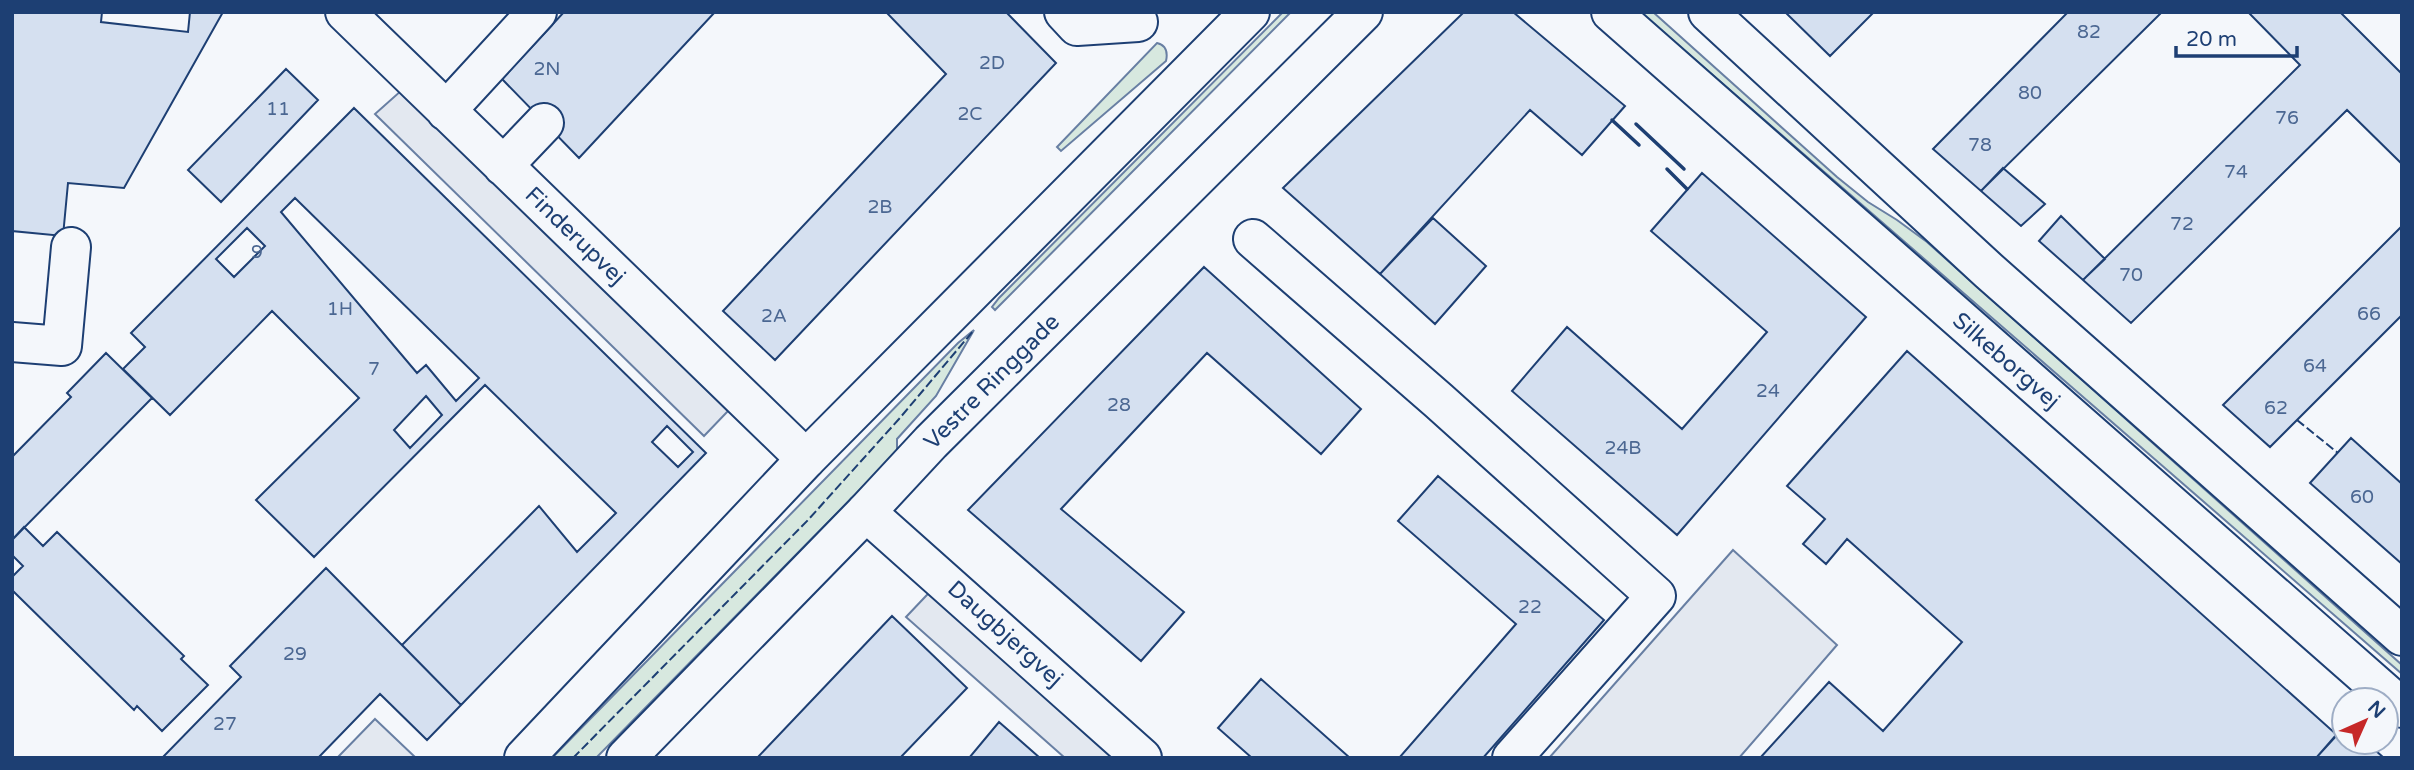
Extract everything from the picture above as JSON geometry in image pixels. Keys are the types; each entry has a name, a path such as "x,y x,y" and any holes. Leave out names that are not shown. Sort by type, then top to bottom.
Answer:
{"street":[{"name":"Finderupvej","path":"345,12 806,459"},
{"path":"446,111 537,12"},
{"path":"1064,12 1077,26 1138,22"},
{"name":"Vestre Ringgade","path":"626,758 931,442 1363,12"},
{"name":"Silkeborgvej","path":"1611,12 2402,708"},
{"path":"1708,12 1989,271 2402,636"},
{"path":"524,758 806,459 1245,14"},
{"path":"503,166 544,123"},
{"path":"1253,239 1657,596 1494,757"},
{"path":"12,341 62,346 71,247"},
{"name":"Daugbjergvej","path":"866,512 1142,758"}],"shaded area":[{"path":"1283,12 1291,12 995,310 992,307 999,298"},
{"path":"1640,12 1653,12 1837,177 1868,202 1927,242 2402,665 2402,674"},
{"path":"1157,43 1166,49 1166,61 1061,151 1057,147"},
{"path":"403,89 728,411 704,436 375,114"},
{"path":"974,330 936,396 897,439 897,452 596,758 552,758 958,343"},
{"path":"1733,550 1837,645 1739,758 1549,758"},
{"path":"944,577 1148,758 1065,758 906,617"},
{"path":"375,719 416,758 337,758"}],"building":[{"path":"12,12 102,12 101,22 188,32 190,12 223,12 124,188 68,183 63,236 12,231"},
{"path":"564,12 715,12 579,158 502,79"},
{"path":"886,12 1006,12 1056,63 775,360 723,311 946,74"},
{"path":"1464,12 1513,12 1625,106 1582,155 1530,110 1380,274 1283,188"},
{"path":"1785,12 1874,12 1830,56"},
{"path":"2068,12 2162,12 1981,191 1933,149"},
{"path":"2248,12 2340,12 2402,74 2402,164 2347,110 2131,323 2083,280 2300,65"},
{"path":"286,69 318,100 221,202 188,170"},
{"path":"354,108 706,453 461,705 402,645 539,506 577,552 616,513 485,385 314,557 256,500 359,398 272,311 170,415 123,369 145,347 131,333","holes":["295,198 479,378 456,401 426,365 417,373 281,212","247,228 265,246 234,277 216,259","426,396 442,415 410,448 394,430","667,426 693,452 678,467 652,442"]},
{"path":"2003,168 2045,204 2021,226 1981,191"},
{"path":"1702,173 1866,317 1677,535 1512,391 1567,327 1682,429 1767,332 1651,231"},
{"path":"2061,216 2105,259 2083,280 2039,241"},
{"path":"1433,218 1486,266 1435,324 1380,274"},
{"path":"2402,226 2402,315 2270,447 2223,405"},
{"path":"1204,267 1361,409 1321,454 1207,353 1061,509 1184,612 1141,661 968,510"},
{"path":"1907,351 2330,729 2330,743 2316,758 1760,758 1829,682 1883,731 1962,642 1847,539 1826,564 1803,544 1825,519 1787,486"},
{"path":"106,353 152,398 12,540 12,457 71,397 67,393"},
{"path":"2351,438 2402,484 2402,564 2310,483"},
{"path":"1438,476 1604,620 1483,758 1399,758 1516,624 1398,521"},
{"path":"24,527 43,546 57,532 184,656 181,659 208,685 162,731 137,706 134,710 12,590 12,577 23,566 12,555 12,540"},
{"path":"326,568 461,705 427,740 380,694 318,758 162,758 241,677 230,666"},
{"path":"892,616 967,688 900,758 757,758"},
{"path":"1261,679 1350,758 1252,758 1218,728"},
{"path":"999,722 1040,758 969,758"},
{"path":"2330,742 2330,756 2384,758 2316,758"}],"fence":[{"path":"573,758 808,520 974,330"},
{"path":"2297,420 2338,453"}],"wall":[{"path":"1612,120 1639,145"},
{"path":"1636,124 1684,169"},
{"path":"1667,169 1687,189"}]}
